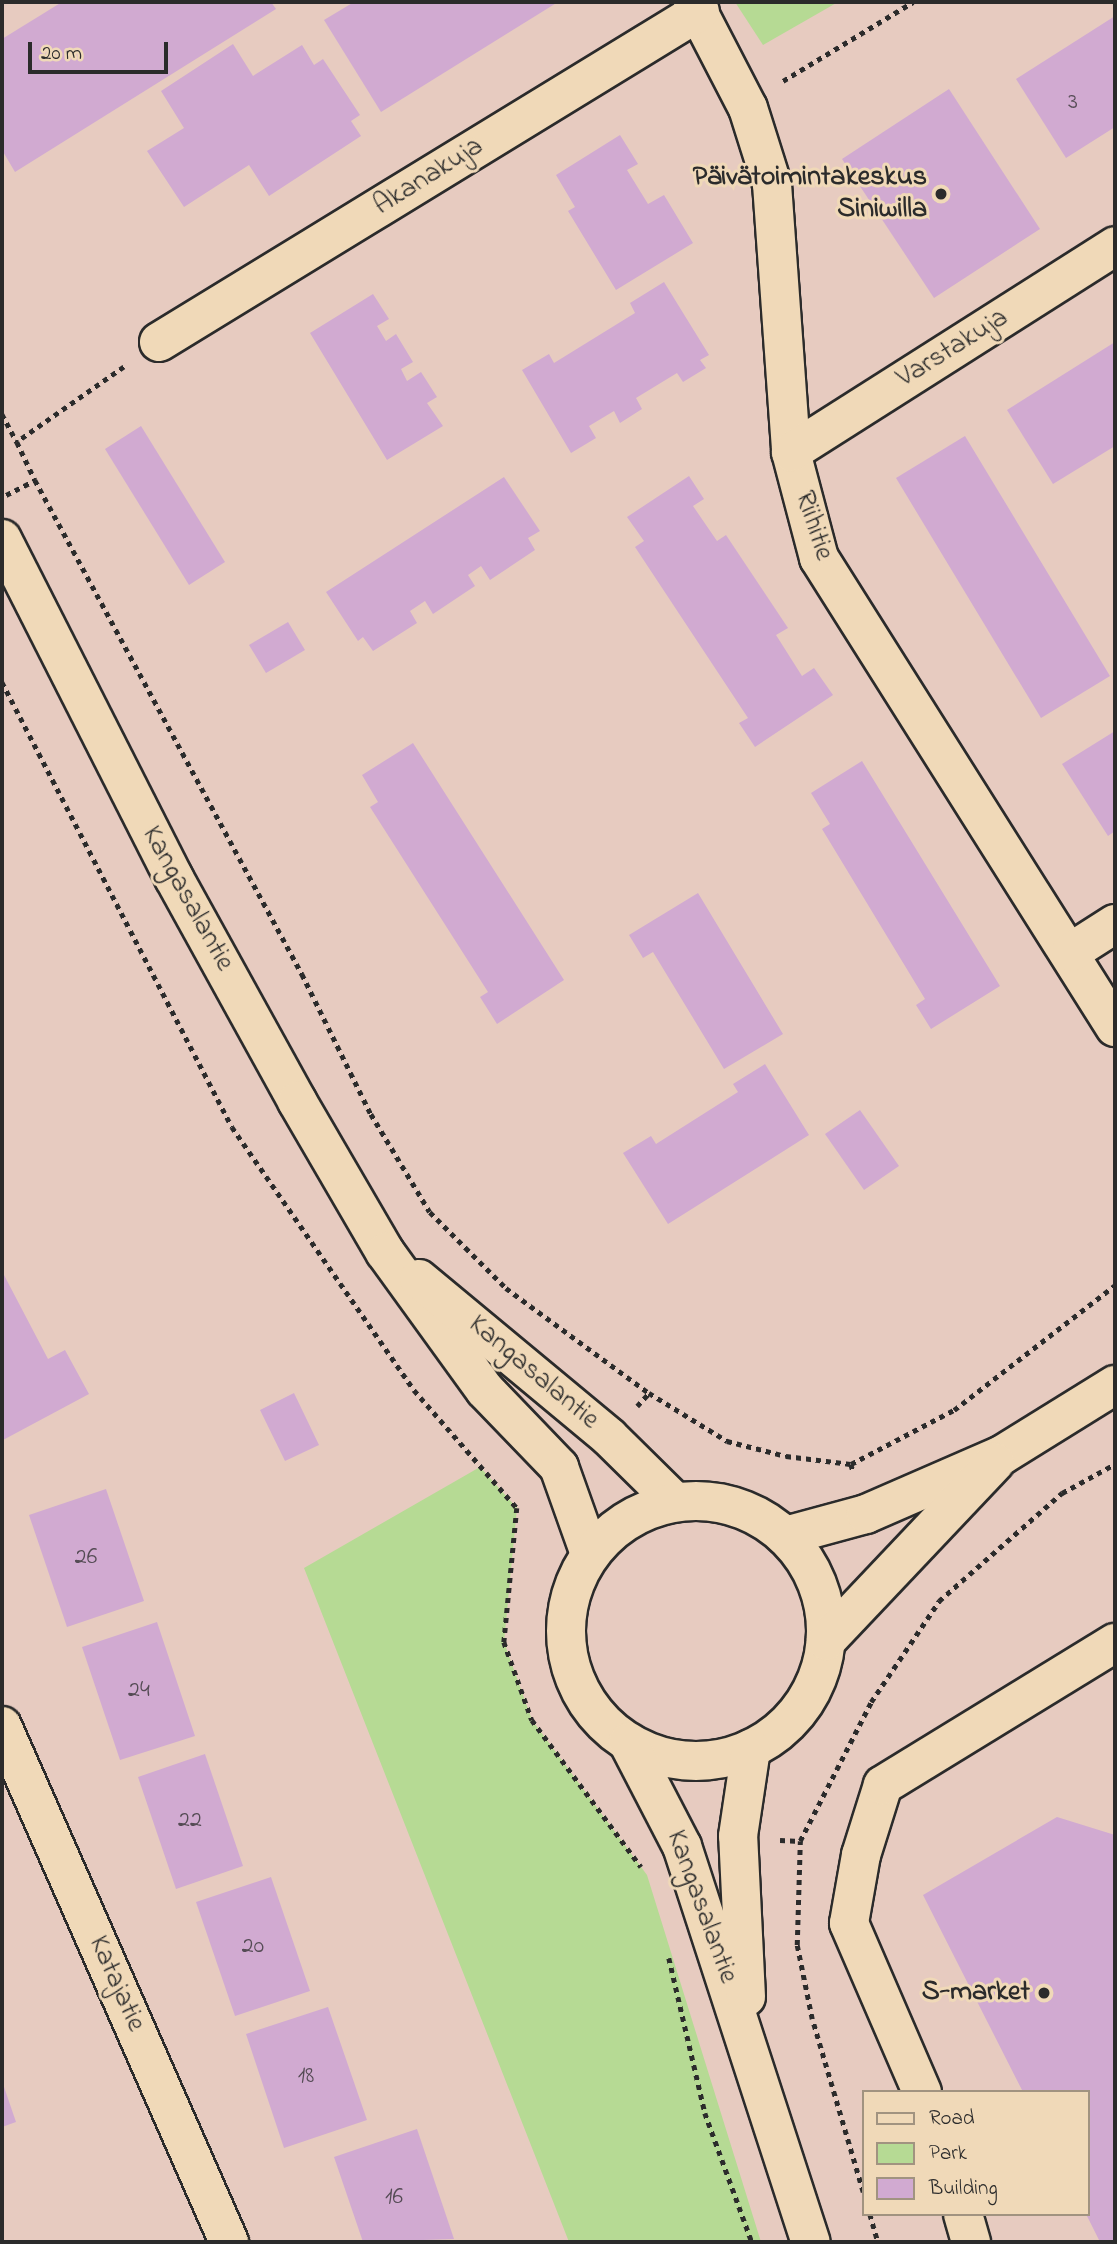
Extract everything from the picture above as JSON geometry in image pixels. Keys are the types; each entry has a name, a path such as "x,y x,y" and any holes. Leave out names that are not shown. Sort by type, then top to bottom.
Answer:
{"main road":[{"name":"Riihitie","path":"696,7 748,108 772,184 791,452 819,558 1071,952 1115,1027"},
{"name":"Akanakuja","path":"159,342 696,7"},
{"name":"Varstakuja","path":"791,452 1115,246"},
{"name":"Kangasalantie","path":"2,539 174,878 385,1252 485,1390 559,1467 590,1554"},
{"path":"1071,952 1115,925"},
{"name":"Kangasalantie","path":"385,1252 609,1437 675,1502"},
{"path":"785,1536 866,1514 1002,1455 1115,1385"},
{"path":"826,1641 904,1562 1002,1455"},
{"path":"675,1502 722,1503 766,1521 785,1536 813,1574 826,1618 822,1664 803,1705 771,1738 729,1757 679,1760 628,1742 589,1705 568,1657 568,1602 590,1554 631,1518 675,1502"},
{"path":"921,2090 849,1923 861,1855 883,1785 1115,1643"},
{"name":"Katajatie","path":"2,1726 229,2242"},
{"name":"Kangasalantie","path":"628,1742 682,1846 748,2037 794,2200 811,2242"},
{"name":"Kangasalantie","path":"748,2037 738,1836 751,1749"},
{"path":"964,2216 971,2242"}],"path":[{"path":"748,108 913,2"},
{"path":"18,442 159,342"},
{"path":"2,414 302,974 371,1114 430,1212 506,1287 649,1393 727,1441 786,1456 851,1464 954,1410 1115,1285"},
{"path":"2,498 36,480"},
{"path":"2,682 232,1127 414,1391 517,1508"},
{"path":"609,1437 649,1393"},
{"path":"851,1464 866,1514"},
{"path":"904,1562 939,1601 1062,1493 1115,1464"},
{"path":"559,1467 517,1508 504,1642 532,1720 647,1875"},
{"path":"668,1955 705,2113 752,2242"},
{"path":"871,2216 878,2242"}],"green space":[{"path":"735,2 838,2 763,45"},
{"path":"480,1467 517,1508 504,1642 532,1720 647,1875 761,2242 569,2242 304,1568"}],"building":[{"path":"62,2 271,2 276,9 15,172 2,150 2,39"},
{"path":"354,2 558,2 381,112 324,20"},
{"path":"1115,16 1115,127 1066,158 1016,79"},
{"path":"233,44 253,76 302,45 314,65 323,59 360,115 351,121 361,136 269,196 249,165 184,207 147,151 184,128 161,91"},
{"name":"Päivätoimintakeskus Siniwilla","path":"949,89 1040,229 934,298 842,159"},
{"path":"620,135 638,164 627,170 648,204 664,195 693,243 616,290 568,211 575,207 556,175"},
{"path":"664,282 709,355 700,360 706,368 683,382 677,373 636,398 642,409 620,423 614,411 589,426 596,438 571,453 522,370 549,354 554,363 635,313 630,303"},
{"path":"373,294 389,319 377,326 386,341 396,334 413,362 401,369 407,381 421,372 437,397 427,403 443,426 387,460 310,333"},
{"path":"1115,342 1115,446 1053,484 1007,410"},
{"path":"141,426 225,562 189,585 105,449"},
{"path":"965,436 1110,676 1041,718 896,478"},
{"path":"689,476 704,499 693,506 717,541 726,535 788,628 776,635 802,676 814,668 833,695 755,747 739,723 748,718 635,547 644,541 627,517"},
{"path":"504,477 540,531 528,538 535,550 490,580 481,566 468,575 475,586 433,614 425,601 410,611 417,623 373,651 363,637 358,641 326,592"},
{"path":"288,622 305,650 266,673 249,645"},
{"path":"1115,731 1115,831 1108,836 1062,764"},
{"path":"413,743 564,980 497,1024 480,997 488,992 370,807 378,802 362,775"},
{"path":"862,761 1000,986 931,1029 916,1005 925,999 822,829 830,824 811,793"},
{"path":"698,893 783,1034 724,1069 653,952 643,958 629,935"},
{"path":"765,1064 809,1135 668,1224 623,1153 651,1136 656,1144 738,1092 733,1084"},
{"path":"860,1110 899,1166 864,1190 825,1134"},
{"path":"4,1275 48,1359 65,1350 89,1394 3,1440"},
{"path":"294,1393 319,1445 285,1461 260,1410"},
{"path":"106,1489 144,1601 67,1627 29,1515"},
{"path":"157,1622 195,1736 120,1760 82,1647"},
{"path":"205,1754 243,1866 176,1889 138,1777"},
{"name":"S-market","path":"1057,1817 1115,1835 1115,2242 1100,2242 1087,2216 1089,2090 1022,2090 923,1895"},
{"path":"271,1877 310,1991 235,2016 196,1902"},
{"path":"328,2007 367,2120 284,2148 246,2034"},
{"path":"2,2081 16,2122 2,2127"},
{"path":"417,2129 454,2239 363,2242 334,2157"}],"place":[{"name":"Päivätoimintakeskus Siniwilla","path":"941,194"},
{"name":"S-market","path":"1044,1993"}]}
